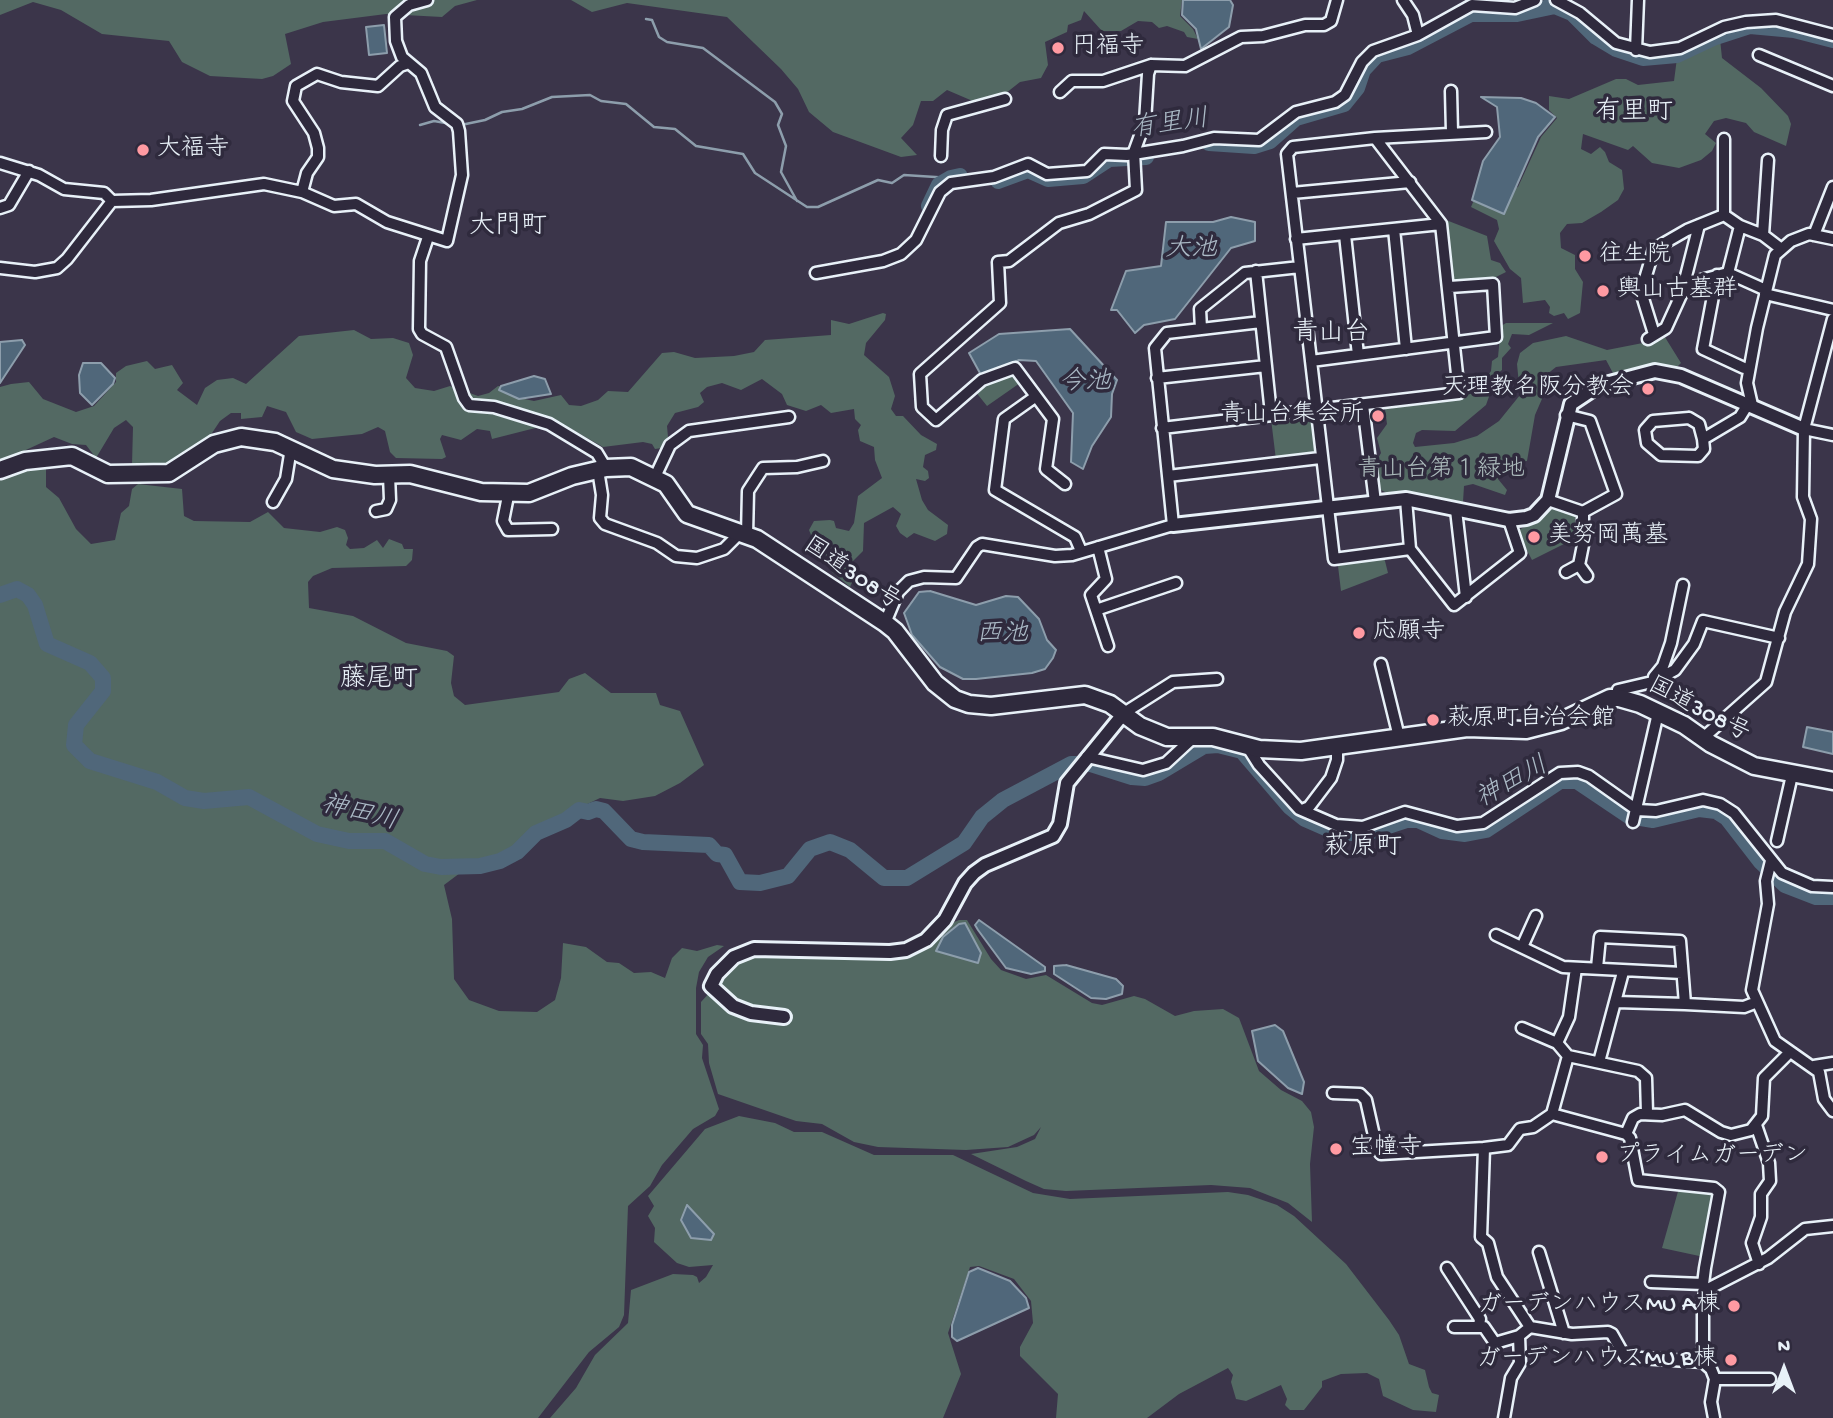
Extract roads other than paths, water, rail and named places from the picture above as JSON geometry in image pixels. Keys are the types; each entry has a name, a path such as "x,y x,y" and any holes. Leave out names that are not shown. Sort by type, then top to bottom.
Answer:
{"highway":[{"name":"国道308号","path":"0,470 25,461 72,456 108,474 152,475 180,469 214,444 232,438 258,438 291,449 333,469 389,475 410,474 475,491 529,493 557,480 602,469 631,467 654,477 671,490 687,514 744,534 885,623 895,631 935,683 962,702 991,706 1086,695 1124,713 1155,734 1226,738 1270,751 1337,747 1467,728 1526,730 1561,721 1610,698 1619,698 1684,724 1703,738 1754,766 1833,781"}],"street":[{"path":"0,163 29,171 64,189 104,193 112,201 167,198 244,184 264,184 302,192 334,206 356,204 387,222 447,241 462,175 462,145 457,124 435,107 421,73 399,52 395,17 409,5 428,0"},
{"path":"1060,92 1072,81 1103,81 1151,65 1181,67 1241,37 1262,36 1305,25 1324,25 1331,21 1337,0"},
{"path":"1403,0 1409,6 1418,35"},
{"path":"816,273 883,261 901,254 916,240 940,192 957,181 994,177 1028,164 1047,174 1087,171 1104,154 1183,146 1214,138 1261,139 1296,112 1335,102 1345,95 1362,61 1373,51 1418,35 1472,5 1515,8 1535,0"},
{"path":"1556,0 1580,13 1616,43 1636,50 1664,51 1724,27 1776,20 1833,34"},
{"path":"1636,50 1638,0"},
{"path":"1759,55 1833,86"},
{"path":"302,192 307,173 318,157 318,148 314,133 293,101 296,86 317,74 341,82 378,86 400,66 409,63"},
{"path":"1065,484 1046,469 1053,419 1013,367 982,380 934,419 922,407 920,374 1000,303 998,262 1009,261 1059,223 1088,214 1136,190 1134,152 1145,122 1151,65"},
{"path":"1451,91 1452,132"},
{"path":"941,156 942,130 947,116 1005,99"},
{"path":"1410,549 1334,559 1320,458 1287,154 1293,147 1452,132 1486,132"},
{"path":"1162,428 1459,393 1450,287 1441,224 1375,138"},
{"path":"1724,139 1724,215"},
{"path":"1763,235 1768,160"},
{"path":"0,208 9,205 29,171"},
{"path":"1292,193 1410,181"},
{"path":"1815,235 1833,187"},
{"path":"0,268 35,272 57,268 112,201"},
{"path":"1724,215 1699,225 1651,253 1641,292 1651,337 1666,328 1687,289 1722,274 1765,292 1833,310"},
{"path":"1724,215 1740,226 1763,235 1780,248"},
{"path":"1296,239 1441,224"},
{"path":"1687,289 1684,284 1699,225"},
{"path":"1740,226 1722,274 1703,349 1744,368"},
{"path":"1394,229 1406,349"},
{"path":"1703,439 1740,417 1750,404 1747,383 1772,263 1780,248 1810,234 1833,239"},
{"path":"1345,235 1358,355"},
{"path":"428,237 420,261 419,329 422,334 446,347 469,405 494,407 549,424 597,453 602,469 600,518 605,524 657,543 676,556 697,558 724,549 744,534 748,491 763,468 797,467 823,461"},
{"path":"1201,330 1200,309 1245,273 1300,267"},
{"path":"1256,271 1271,414"},
{"path":"1311,361 1493,340 1496,337 1496,317 1493,284 1450,287"},
{"path":"1703,738 1766,682 1786,612 1808,564 1811,519 1803,497 1804,429 1833,319"},
{"path":"1173,525 1154,348 1159,338 1167,333 1261,322"},
{"path":"1157,378 1266,366"},
{"path":"885,623 898,592 909,582 924,577 956,578 977,547 982,544 1055,556 1098,547 1173,525 1406,499 1509,520 1534,515 1548,500 1566,415 1577,398 1598,386 1656,371 1681,376 1804,429 1833,435"},
{"path":"1035,397 1004,419 995,489 1075,537 1081,551"},
{"path":"1363,405 1375,502"},
{"path":"1548,500 1583,512 1616,494 1590,421 1566,415"},
{"path":"654,477 670,445 689,431 789,417"},
{"path":"1689,418 1699,424 1703,439 1704,449 1698,456 1661,454 1647,443 1645,429 1653,421 1689,418"},
{"path":"273,502 286,479 291,449"},
{"path":"1168,476 1320,458"},
{"path":"376,511 386,509 390,499 389,475"},
{"path":"509,491 503,521 508,530 552,529"},
{"path":"1406,499 1410,549 1452,605 1466,597 1520,553 1509,520"},
{"path":"1456,510 1466,597"},
{"path":"1583,512 1583,545 1579,565 1587,576"},
{"path":"1098,547 1105,579 1091,595 1108,646"},
{"path":"1566,572 1579,565"},
{"path":"1096,610 1176,583"},
{"path":"1644,682 1656,676 1663,666 1683,585"},
{"path":"1619,698 1618,690 1657,680 1675,670 1694,643 1703,621 1779,638"},
{"path":"1381,664 1399,737"},
{"path":"784,1017 751,1013 733,1006 711,986 717,974 734,957 754,949 890,951 906,950 926,940 943,923 965,883 974,873 985,865 1053,836 1060,824 1067,783 1124,713 1173,682 1217,679"},
{"path":"1635,814 1658,713"},
{"path":"1087,757 1143,770 1166,763 1193,738"},
{"path":"1247,746 1259,765 1301,810 1323,821 1351,827 1388,820 1405,812 1469,826 1496,817 1550,779 1569,772 1589,776 1635,814 1703,800 1720,804 1734,813 1782,873 1800,883 1833,887"},
{"path":"1292,818 1308,807 1331,778 1337,760 1337,747"},
{"path":"1777,841 1792,775"},
{"path":"1771,862 1767,876 1768,904 1752,990 1775,1041 1819,1072 1824,1099 1833,1111"},
{"path":"1522,947 1535,916"},
{"path":"1496,935 1563,967 1682,973"},
{"path":"1597,968 1600,937 1681,941 1685,1004"},
{"path":"1557,1044 1569,1017 1576,968"},
{"path":"1599,1062 1623,972"},
{"path":"1616,1002 1744,1007 1757,1002"},
{"path":"1522,1028 1557,1044 1568,1056 1638,1071 1646,1078 1647,1113"},
{"path":"1626,1134 1633,1118 1647,1113 1662,1115 1685,1110 1710,1127 1731,1135 1751,1130 1762,1115 1764,1078 1789,1053"},
{"path":"1334,1093 1360,1094 1366,1100 1377,1149 1381,1154 1508,1145 1520,1129 1533,1127 1552,1114 1568,1056"},
{"path":"1814,1066 1833,1063"},
{"path":"1552,1114 1626,1134 1630,1138 1638,1180 1714,1188 1719,1192 1703,1300 1703,1362"},
{"path":"1756,1125 1769,1163 1770,1181 1761,1194 1761,1217 1752,1243 1759,1264"},
{"path":"1484,1148 1481,1237 1488,1243 1497,1278 1530,1327 1564,1333 1608,1332 1612,1334 1623,1356 1637,1360 1703,1362 1711,1369 1715,1379 1711,1402 1714,1418"},
{"path":"1651,1282 1705,1287 1759,1264 1805,1229 1833,1226"},
{"path":"1527,1255 1541,1251 1564,1333"},
{"path":"1447,1268 1480,1319 1479,1327"},
{"path":"1454,1327 1484,1327 1495,1343 1519,1336 1530,1327"},
{"path":"1504,1418 1511,1378 1520,1363 1519,1336"},
{"path":"1715,1379 1770,1379"}],"water":[{"path":"1183,0 1230,0 1233,5 1229,27 1201,49 1196,29 1182,15"},
{"path":"384,25 387,53 369,55 366,27"},
{"path":"1481,97 1521,98 1536,103 1555,117 1538,137 1504,214 1472,200 1483,161 1500,137 1497,107"},
{"name":"大池","path":"1231,217 1255,222 1255,241 1231,248 1175,319 1144,325 1135,333 1117,310 1111,310 1126,271 1161,266 1166,222 1213,222"},
{"name":"今池","path":"1070,329 1117,380 1112,394 1111,417 1092,446 1083,469 1071,462 1073,413 1036,361 1019,360 989,375 981,375 969,353 999,334"},
{"path":"22,340 25,345 0,383 0,342"},
{"path":"83,363 101,363 115,378 113,384 92,405 80,393 79,375"},
{"path":"534,376 545,379 551,394 519,399 499,390 501,386"},
{"name":"西池","path":"930,591 976,605 1006,596 1018,597 1039,619 1047,640 1056,650 1053,658 1045,669 1032,673 976,679 963,679 940,667 912,635 904,613 919,592"},
{"path":"1807,727 1833,732 1833,754 1803,747"},
{"path":"979,920 1045,967 1045,971 1031,974 1006,968 975,925"},
{"path":"965,923 981,953 978,963 936,951 943,937 959,924"},
{"path":"1066,965 1116,979 1123,986 1122,994 1106,999 1091,998 1054,974 1054,966"},
{"path":"1275,1025 1283,1031 1304,1082 1302,1094 1288,1088 1258,1061 1252,1031"},
{"path":"687,1205 714,1234 711,1240 691,1238 681,1220"},
{"path":"978,1268 1010,1281 1026,1298 1029,1308 957,1341 952,1337 952,1325 969,1272"}],"waterway":[{"name":"有里川","path":"1209,143 1254,146 1270,141 1296,118 1344,104 1357,88 1363,70 1377,55 1408,47 1471,14 1517,14 1555,6 1572,13 1596,37 1616,49 1643,58 1677,55 1713,38 1750,26 1794,30 1833,40"},
{"path":"646,19 652,20 659,37 667,42 703,48 775,102 782,114 778,125 786,146 781,172 797,201"},
{"path":"461,125 485,120 502,112 522,109 552,97 590,95 601,101 626,104 654,127 675,129 696,146 743,154 755,173 807,207 818,207 878,180 892,183 904,175 951,178"},
{"path":"420,125 434,121 451,124"},
{"name":"有里川","path":"998,181 1028,170 1048,179 1083,176 1109,159 1146,157"},
{"name":"有里川","path":"929,206 939,185 960,176"},
{"name":"神田川","path":"0,595 17,589 28,595 35,605 47,644 90,663 103,678 103,691 76,725 74,745 90,761 157,782 185,798 204,801 249,797 317,834 349,841 385,841 425,864 441,867 480,866 500,861 517,852 536,833 566,820 579,810 588,812 596,809 604,811 631,839 709,845 717,854 725,855 740,882 760,883 788,876 810,849 830,842 850,850 884,878 907,878 964,843 982,817 1003,800 1071,764 1091,764 1132,777 1145,778 1159,773 1204,746 1218,745 1242,751 1290,807 1305,819 1337,833 1367,833 1407,820 1418,820 1442,831 1465,834 1486,830 1560,781 1577,781 1629,816 1653,820 1699,809 1716,811 1727,818 1761,862 1785,885 1816,897 1833,897"}],"place":[{"name":"円福寺","path":"1058,48"},
{"name":"大福寺","path":"143,150"},
{"name":"往生院","path":"1585,256"},
{"name":"輿山古墓群","path":"1603,291"},
{"name":"天理教名阪分教会","path":"1648,389"},
{"name":"青山台集会所","path":"1378,416"},
{"name":"美努岡萬墓","path":"1534,537"},
{"name":"応願寺","path":"1359,633"},
{"name":"萩原町自治会館","path":"1433,720"},
{"name":"宝幢寺","path":"1336,1149"},
{"name":"プライムガーデン","path":"1602,1157"},
{"name":"ガーデンハウスMU A棟","path":"1734,1306"},
{"name":"ガーデンハウスMU B棟","path":"1731,1360"}],"district":[{"name":"有里町","path":"1634,114"},
{"name":"大門町","path":"508,228"},
{"name":"青山台","path":"1331,335"},
{"name":"藤尾町","path":"379,681"},
{"name":"萩原町","path":"1363,849"}],"park label":[{"name":"青山台第１緑地","path":"1441,471"}]}
